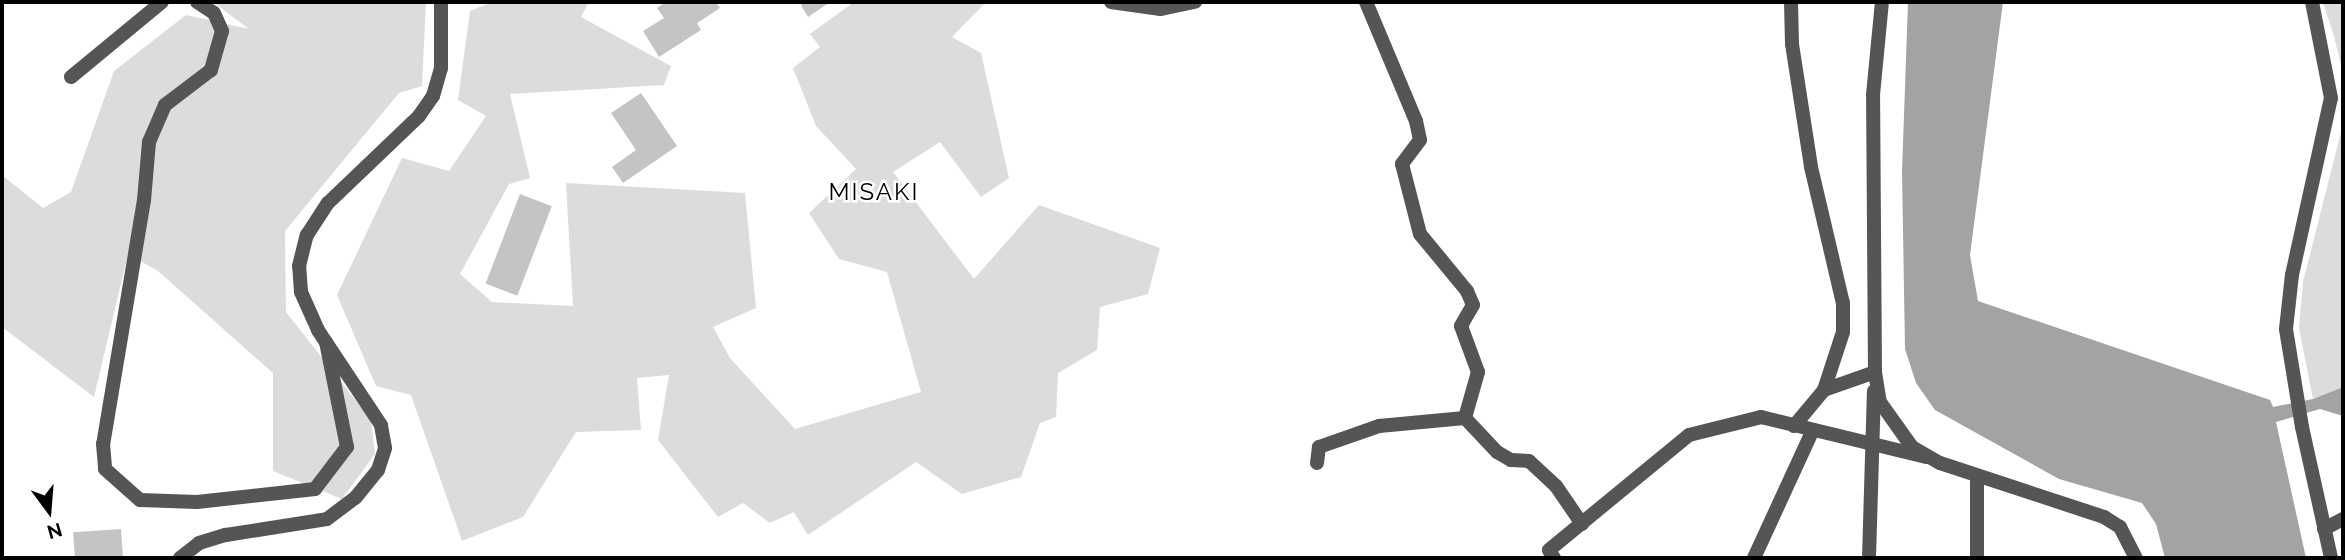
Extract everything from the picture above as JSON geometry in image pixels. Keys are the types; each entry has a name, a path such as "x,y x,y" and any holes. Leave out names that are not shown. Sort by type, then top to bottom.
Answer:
{"street":[{"path":"71,77 162,2"},
{"path":"197,2 214,13 222,31 211,70 165,106 149,142 144,200 103,444 105,469 140,500 197,502 315,489 347,447 326,342"},
{"path":"180,558 199,543 226,535 327,519 356,497 378,470 385,448 381,425 326,342 298,281 307,235 328,203 418,116 433,96 441,68 440,2"},
{"path":"1111,2 1161,9 1195,2"},
{"path":"1366,2 1416,121 1420,140 1402,164 1420,233 1467,292 1473,305 1461,326 1478,372 1465,418"},
{"path":"1791,2 1792,44 1811,167 1843,303 1843,332 1824,390 1794,426"},
{"path":"1869,558 1875,372 1873,95 1882,2"},
{"path":"2312,2 2331,97 2292,275 2286,329 2294,389 2331,558"},
{"path":"1824,390 1875,372"},
{"path":"1875,372 1880,402 1894,426 1926,457"},
{"path":"1554,558 1549,550 1689,435 1761,417 1926,457 2104,517 2120,527 2136,558"},
{"path":"1317,463 1319,447 1379,426 1465,418"},
{"path":"1465,418 1497,452 1511,460 1529,461 1556,486 1582,524"},
{"path":"1754,558 1762,534 1813,430"},
{"path":"1977,476 1977,558"},
{"path":"2323,529 2343,519"}],"shaded area":[{"path":"213,2 426,2 422,86 399,93 285,231 286,312 371,420 375,454 342,499 273,471 273,373 158,271 128,254 94,397 2,327 2,175 43,208 71,192 114,71 186,15 249,29"},
{"path":"492,2 589,2 581,17 671,66 664,85 510,94 530,178 509,184 460,274 492,302 573,306 566,183 745,193 756,308 713,327 730,358 795,429 921,392 887,272 839,259 809,213 856,169 816,126 793,68 820,47 810,34 854,2 986,2 952,37 981,53 1009,178 981,197 940,142 893,172 974,279 1039,205 1160,248 1148,294 1100,307 1097,350 1058,373 1056,417 1040,423 1021,477 962,494 916,462 808,535 794,512 770,523 743,503 718,517 658,440 669,375 637,378 641,430 576,432 523,517 462,541 411,395 376,386 337,295 402,158 449,171 486,116 458,100 470,11"},
{"path":"1908,2 2003,2 1970,255 1978,301 2270,400 2273,407 2313,399 2343,387 2343,416 2320,409 2276,422 2306,558 2165,558 2156,524 2142,503 2059,479 1935,410 1916,383 1905,349 1902,172"},
{"path":"2323,2 2343,2 2343,74 2334,36"},
{"path":"2343,124 2343,387 2313,399 2299,328 2303,282"}],"building":[{"path":"666,2 716,2 720,8 697,23 701,30 659,57 643,31 664,18 657,8"},
{"path":"805,2 830,2 808,17 801,5"},
{"path":"641,93 677,146 623,183 612,167 636,150 611,113"},
{"path":"520,194 552,206 517,296 486,284"},
{"path":"121,529 123,558 75,558 73,532"}],"district":[{"name":"MISAKI","path":"874,192"}]}
